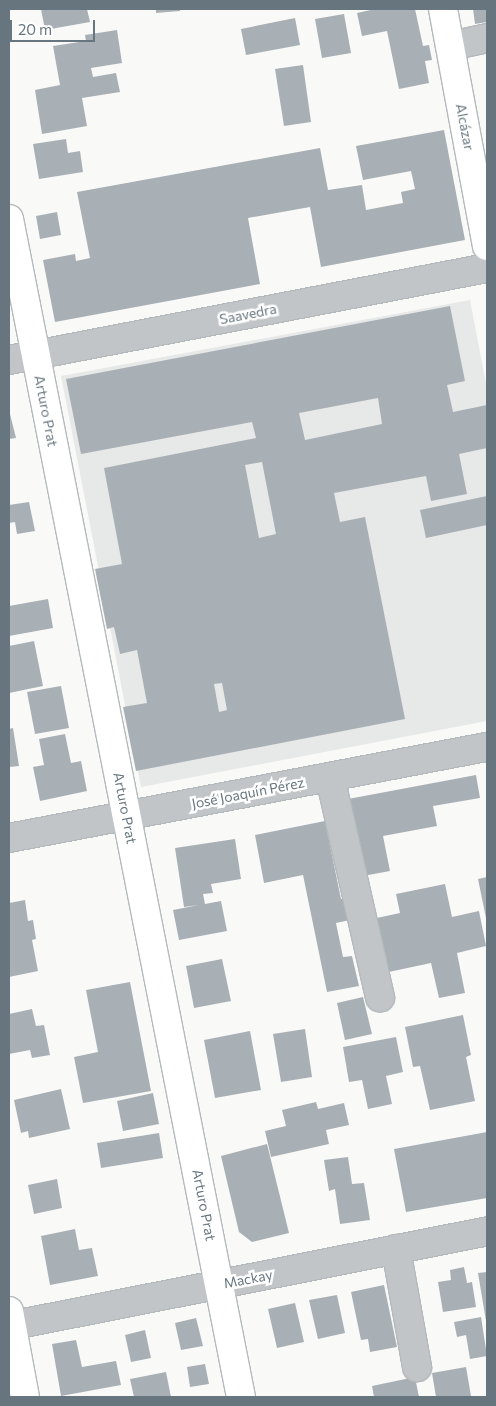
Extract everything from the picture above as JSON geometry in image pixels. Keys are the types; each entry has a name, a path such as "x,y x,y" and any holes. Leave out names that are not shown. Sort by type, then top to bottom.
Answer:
{"main road":[{"name":"Alcázar","path":"442,9 487,246"},
{"name":"Arturo Prat","path":"9,219 22,358 127,816 241,1397"},
{"path":"10,1321 26,1397"}],"street":[{"path":"450,46 487,38"},
{"name":"Saavedra","path":"22,358 487,268"},
{"name":"José Joaquín Pérez","path":"9,838 487,747"},
{"path":"330,777 380,997"},
{"name":"Mackay","path":"10,1321 220,1284 487,1231"},
{"path":"396,1249 417,1367"}],"shaded area":[{"path":"470,300 487,389 487,721 141,787 61,376"}],"building":[{"path":"41,9 87,9 90,22 45,30"},
{"path":"156,9 180,9 180,11 156,13"},
{"path":"375,9 415,9 423,46 429,45 432,60 425,61 429,83 399,89 387,31 362,36 357,13"},
{"path":"473,9 487,9 487,22 475,24"},
{"path":"344,14 351,53 322,58 315,19"},
{"path":"295,18 300,45 246,55 241,29"},
{"path":"117,30 122,63 91,68 93,77 116,73 120,92 82,98 87,126 42,134 35,90 60,85 53,46 86,41 85,35"},
{"path":"303,65 311,122 284,126 275,69"},
{"path":"444,130 465,240 321,267 310,207 248,218 260,284 55,322 43,260 75,254 76,261 90,258 77,192 320,148 328,190 362,185 366,210 403,203 401,192 415,189 411,171 363,180 356,146"},
{"path":"66,139 68,153 80,151 83,172 39,179 33,144"},
{"path":"57,212 61,235 40,239 36,216"},
{"path":"450,306 465,381 447,385 453,412 487,405 487,448 459,454 467,494 431,501 426,476 334,493 340,522 365,517 405,719 136,771 123,707 147,703 137,650 120,654 114,627 107,629 95,569 122,564 104,468 256,438 252,422 81,454 66,379","holes":["378,398 382,424 305,440 299,413","262,462 276,534 259,538 245,465","222,683 227,710 219,712 214,684"]},
{"path":"9,410 16,438 9,439"},
{"path":"487,496 487,525 426,538 420,510"},
{"path":"29,502 35,531 17,534 15,522 9,523 9,505"},
{"path":"48,599 53,628 9,636 9,606"},
{"path":"34,641 43,686 9,693 9,646"},
{"path":"61,686 69,728 35,734 27,692"},
{"path":"13,728 19,766 9,767 9,729"},
{"path":"65,734 71,763 81,761 87,791 40,801 33,767 44,765 39,739"},
{"path":"476,775 480,798 433,806 437,826 383,836 390,871 363,876 348,799"},
{"path":"325,821 341,899 345,898 350,920 336,923 343,957 352,956 359,986 327,992 303,875 264,883 255,835"},
{"path":"235,839 241,879 211,884 213,893 203,894 205,904 221,901 227,931 179,940 173,910 199,905 184,907 175,848"},
{"path":"487,877 487,918 486,918 478,879"},
{"path":"445,884 452,917 479,911 486,946 457,953 465,993 439,998 431,963 384,973 372,919 400,913 396,894"},
{"path":"25,900 28,921 33,920 36,939 32,940 38,971 9,977 9,903"},
{"path":"222,959 231,1001 194,1008 186,966"},
{"path":"130,982 151,1091 83,1103 74,1057 98,1052 86,990"},
{"path":"363,997 372,1034 345,1040 337,1003"},
{"path":"32,1009 36,1026 44,1025 50,1055 32,1058 30,1050 9,1054 9,1014"},
{"path":"463,1015 471,1055 466,1057 475,1101 430,1110 420,1066 413,1067 405,1027"},
{"path":"305,1029 312,1077 281,1082 273,1034"},
{"path":"250,1031 261,1090 215,1098 204,1040"},
{"path":"396,1037 403,1072 386,1076 392,1104 368,1109 362,1080 349,1082 343,1047"},
{"path":"61,1089 70,1129 29,1138 28,1131 21,1133 14,1100"},
{"path":"153,1093 159,1124 123,1131 117,1101"},
{"path":"316,1102 318,1109 344,1103 349,1125 326,1130 329,1144 271,1157 265,1131 286,1126 282,1110"},
{"path":"487,1132 487,1198 406,1212 394,1149"},
{"path":"159,1133 163,1158 101,1168 97,1143"},
{"path":"267,1144 289,1233 252,1242 239,1232 221,1156"},
{"path":"348,1157 352,1184 364,1183 370,1220 340,1224 335,1189 329,1191 324,1160"},
{"path":"57,1179 62,1208 34,1214 28,1185"},
{"path":"75,1229 79,1250 92,1248 98,1276 50,1285 41,1236"},
{"path":"464,1267 467,1283 472,1282 476,1307 443,1312 438,1282 451,1280 450,1270"},
{"path":"487,1272 487,1321 486,1321 478,1273"},
{"path":"384,1285 397,1347 370,1352 368,1339 361,1340 351,1292"},
{"path":"337,1295 345,1333 318,1339 309,1300"},
{"path":"295,1303 304,1342 277,1348 268,1309"},
{"path":"481,1317 487,1356 470,1359 466,1335 457,1337 454,1322"},
{"path":"196,1318 203,1346 181,1350 175,1323"},
{"path":"145,1330 151,1358 131,1362 125,1335"},
{"path":"76,1340 82,1367 116,1361 121,1385 61,1396 52,1344"},
{"path":"205,1364 209,1384 190,1387 187,1367"},
{"path":"466,1367 471,1396 436,1397 432,1373"},
{"path":"166,1372 171,1397 134,1397 130,1379"},
{"path":"415,1377 419,1397 374,1397 372,1386"}]}
